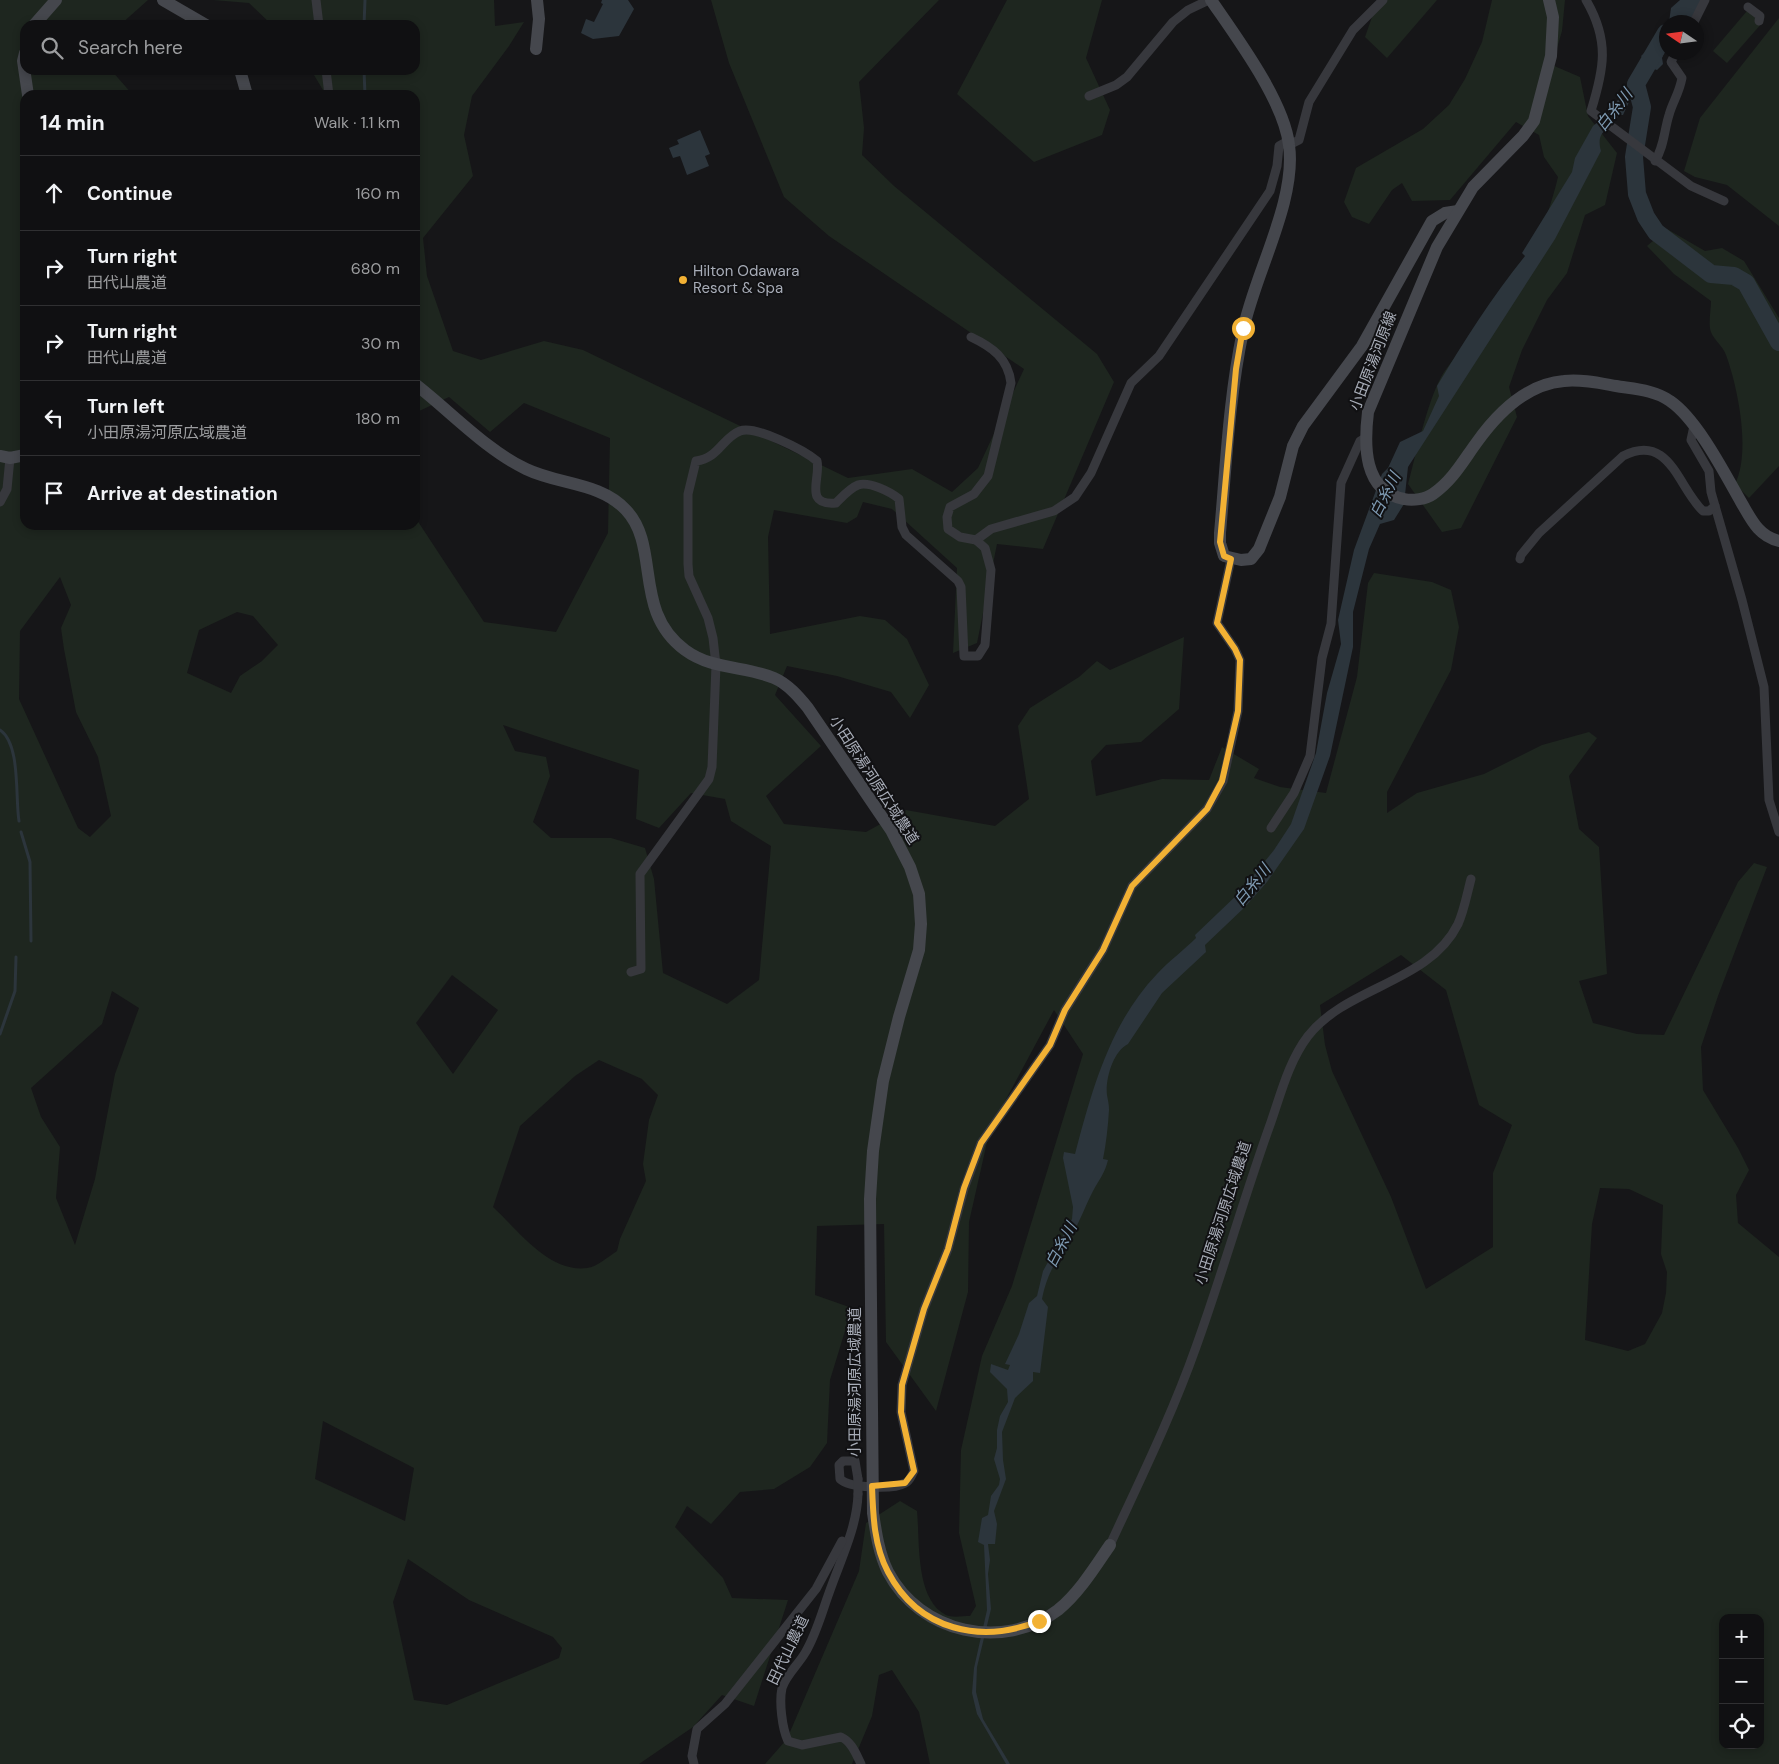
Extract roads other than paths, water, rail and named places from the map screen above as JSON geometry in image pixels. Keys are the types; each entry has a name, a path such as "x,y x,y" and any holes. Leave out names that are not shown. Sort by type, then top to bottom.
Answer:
{"street":[{"path":"38,20 56,0"},
{"path":"163,0 197,20"},
{"path":"316,0 318,20"},
{"path":"536,49 539,19 537,0"},
{"path":"1089,96 1127,77 1174,22 1188,10 1210,0 1226,22 1278,106 1289,143 1290,166 1287,190 1243,328 1236,369 1220,542 1224,556 1231,559 1251,559 1259,549 1280,497 1293,446 1303,426 1362,346 1432,221 1445,213 1458,211"},
{"path":"976,540 991,529 1054,511 1075,497 1090,473 1131,383 1159,356 1246,229 1270,191 1277,166 1279,146 1299,140 1309,102 1353,30 1383,0"},
{"name":"小田原湯河原線","path":"1549,0 1552,17 1551,56 1534,121 1523,136 1473,187 1437,247 1368,412 1365,438 1367,460 1373,475 1385,491 1408,500 1431,496 1453,477 1477,441 1501,414 1537,387 1563,381 1587,381 1654,393 1670,401 1694,426 1755,526 1762,534 1779,541"},
{"path":"1586,0 1598,29 1603,50 1600,78 1591,111 1632,144 1691,186 1724,200"},
{"path":"1698,15 1705,0"},
{"path":"1748,7 1760,16 1759,21"},
{"path":"1653,159 1660,153 1669,114 1679,94 1682,78 1671,62 1672,60"},
{"path":"25,75 27,90"},
{"path":"241,75 246,90"},
{"path":"327,75 328,90"},
{"path":"632,972 641,969 640,874 709,779 716,665 713,638 708,618 689,576 688,494 696,461 711,457 739,431 750,430 764,434 817,461 819,470 814,489 817,497 823,502 836,503 857,486 864,484 899,499 902,527 906,535 958,581 961,587 964,656 971,657 983,652 991,570 985,548 976,540 960,537 948,529 947,517 950,507 974,494 988,476 1012,383 1009,370 1001,356 987,344 971,337"},
{"name":"小田原湯河原広域農道","path":"420,392 508,459 545,477 596,490 614,499 627,511 642,540 653,606 662,624 685,650 702,661 756,672 776,679 794,692 808,708 891,830 910,867 919,894 922,924 919,950 899,1016 883,1081 873,1150 870,1199 872,1486 873,1513 878,1544 888,1572 912,1603 927,1615 958,1629 991,1633 1018,1630 1058,1610 1085,1581 1110,1545 1170,1416 1196,1347 1254,1170 1293,1062 1308,1036 1328,1016 1352,1000 1410,970 1434,955 1447,941 1458,924 1472,879"},
{"path":"1694,426 1691,440 1709,471 1716,506 1764,687 1769,800 1779,832"},
{"path":"1271,828 1294,793 1310,756 1322,658 1331,624 1341,483 1360,441 1365,438"},
{"path":"1520,559 1520,555 1539,533 1623,456 1632,452 1655,452 1665,458 1673,465 1693,502 1703,511 1709,512 1716,506"},
{"path":"0,502 6,489 5,457 20,456"},
{"name":"田代山農道","path":"861,1764 852,1746 841,1737 802,1746 788,1741 785,1735 781,1695 783,1686 809,1645 858,1508 858,1494 858,1479 855,1461 843,1460 839,1465 838,1472 844,1484 872,1486 905,1483 914,1471 901,1412 902,1385 924,1309 948,1249 964,1188 981,1143 1050,1045 1065,1010 1103,950 1132,886 1207,809 1222,781 1238,711 1240,675 1240,660 1235,649 1217,623 1231,559"},
{"path":"694,1764 692,1756 696,1728 725,1704 816,1589 843,1538 851,1531"}],"water":[{"path":"602,0 628,0 634,9 619,36 593,39 581,33 586,19 594,22 603,4 601,3"},
{"path":"1680,0 1701,0 1694,15 1670,15 1671,8"},
{"name":"白糸川","path":"1659,36 1659,60 1662,60 1663,64 1643,79 1642,86 1629,102 1623,115 1619,115 1602,134 1600,139 1601,151 1555,239 1408,467 1404,504 1394,520 1380,524 1369,549 1353,612 1353,647 1330,756 1304,829 1267,882 1246,906 1205,945 1206,952 1162,993 1128,1044 1118,1053 1111,1066 1107,1082 1109,1110 1103,1159 1108,1160 1107,1165 1047,1280 1042,1299 1048,1307 1040,1373 1033,1372 1033,1381 1015,1398 1002,1432 1006,1479 994,1511 997,1524 995,1544 988,1544 991,1609 977,1667 976,1692 983,1719 1010,1764 1006,1764 977,1714 972,1693 974,1668 987,1610 984,1545 978,1542 982,1518 988,1515 991,1496 999,1485 1000,1479 994,1459 997,1448 997,1430 1000,1416 1008,1402 1007,1389 990,1372 991,1364 1008,1370 1010,1365 1005,1364 1019,1334 1029,1303 1037,1296 1043,1271 1072,1219 1073,1207 1063,1158 1064,1152 1075,1154 1088,1106 1105,1058 1127,1014 1141,993 1162,969 1196,938 1195,935 1240,892 1274,850 1291,824 1316,753 1327,693 1341,644 1338,620 1354,550 1382,474 1388,468 1400,442 1423,431 1439,396 1437,386 1501,287 1525,256 1522,253 1572,172 1575,158 1593,126 1610,112 1644,60 1641,56"},
{"path":"700,130 710,154 705,156 709,166 687,175 680,156 673,158 669,148 679,144 677,140"}],"waterway":[{"path":"364,20 365,0"},
{"name":"白糸川","path":"1659,45 1636,84 1642,107 1634,157 1637,194 1646,217 1656,232 1711,274 1734,276 1746,283 1779,342"},
{"path":"364,75 365,90"},
{"path":"0,730 7,737 14,759 19,821"},
{"path":"21,832 30,862 31,941"},
{"path":"0,1034 15,991 16,957"}],"place":[{"name":"Hilton Odawara Resort & Spa","path":"683,280"}]}
